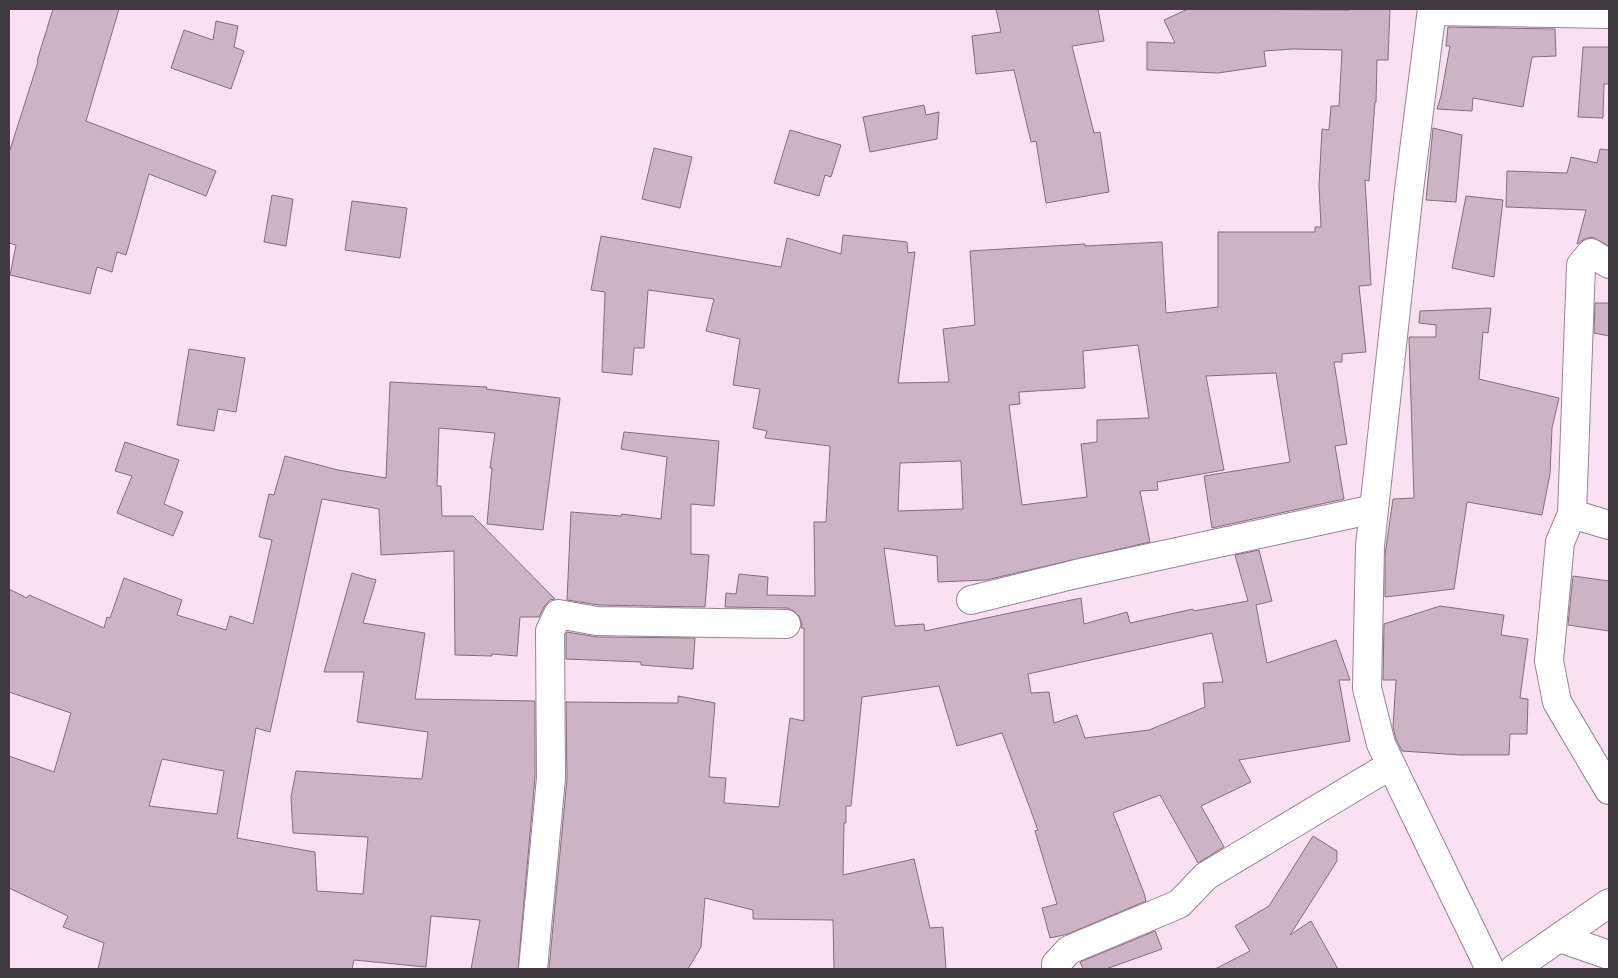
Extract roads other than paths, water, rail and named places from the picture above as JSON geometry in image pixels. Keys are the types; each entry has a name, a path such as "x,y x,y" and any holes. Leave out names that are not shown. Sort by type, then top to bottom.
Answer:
{"street":[{"path":"1490,969 1381,744 1367,688 1370,546 1409,190 1432,10 1609,14"},
{"path":"1609,264 1590,253 1581,265 1572,514 1560,542 1549,661 1557,702 1609,790"},
{"path":"971,600 1076,574 1374,509"},
{"path":"1572,514 1609,525"},
{"path":"533,969 550,778 550,631 558,614 597,621 786,624"},
{"path":"1056,969 1056,964 1069,950 1179,904 1206,876 1391,765"},
{"path":"1514,969 1609,903"},
{"path":"1560,938 1609,955"}]}
